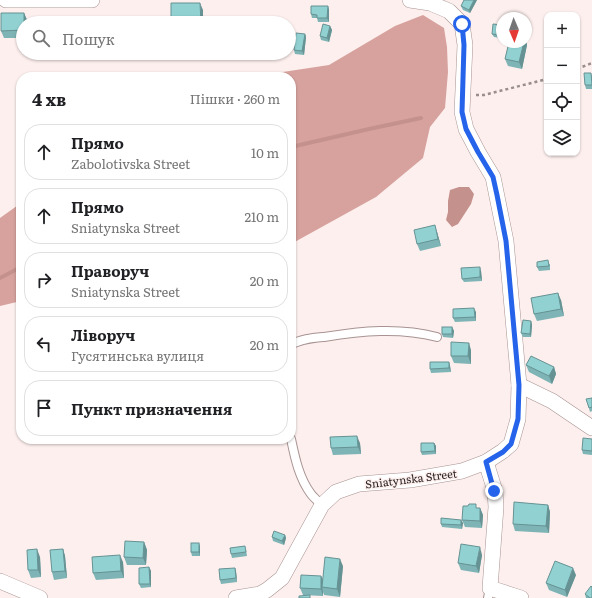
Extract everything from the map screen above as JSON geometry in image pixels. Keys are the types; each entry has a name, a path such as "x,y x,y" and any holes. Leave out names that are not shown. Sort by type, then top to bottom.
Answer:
{"street":[{"path":"6,0 92,0"},
{"name":"Sniatynska Street","path":"236,598 261,596 282,578 322,505 336,492 359,484 410,480 462,471 486,462 503,452 511,444 518,419 519,385 506,241 493,177 466,129 462,112 464,45 462,24 449,11 430,3 410,0"},
{"path":"519,385 552,401 592,428"},
{"path":"486,462 494,491 496,507 489,593 521,598"},
{"path":"0,581 40,598"}],"lane":[{"path":"296,342 301,340 382,330 423,333 437,337"},
{"path":"292,444 296,464 304,482 312,495 322,505"}],"path":[{"path":"580,68 592,63"},
{"path":"463,94 484,95 544,80"}],"shaded area":[{"path":"423,15 444,28 447,47 448,72 445,108 430,127 423,158 376,197 296,241 296,72 283,72 329,65 395,26"},
{"path":"459,187 469,187 474,194 471,204 458,224 452,227 446,220 448,201 450,190"},
{"path":"16,207 16,302 0,306 0,218"}],"building":[{"path":"464,0 474,0 469,10 461,6"},
{"path":"171,3 200,3 201,16 171,16"},
{"path":"311,6 328,6 327,18 317,18 317,15 311,14"},
{"path":"1,13 24,13 24,16 16,16 16,30 1,31"},
{"path":"323,24 330,26 327,38 320,36"},
{"path":"493,24 496,24 496,34 492,34"},
{"path":"296,33 305,34 302,51 296,50"},
{"path":"508,48 522,48 519,62 505,59"},
{"path":"584,73 591,73 592,85 585,85"},
{"path":"435,225 438,239 417,244 414,230"},
{"path":"548,260 549,266 537,267 537,262"},
{"path":"480,267 480,277 462,279 461,268"},
{"path":"558,293 561,309 534,314 531,298"},
{"path":"474,308 475,317 453,318 453,309"},
{"path":"523,320 531,321 530,334 521,333"},
{"path":"442,327 452,327 452,334 442,334"},
{"path":"451,342 469,343 468,356 451,356"},
{"path":"531,356 554,367 549,376 526,365"},
{"path":"430,362 449,362 449,368 430,369"},
{"path":"592,398 592,407 589,408 586,399"},
{"path":"357,436 358,447 331,448 330,437"},
{"path":"583,438 592,439 592,451 582,450"},
{"path":"421,443 434,443 435,451 421,452"},
{"path":"514,502 548,505 546,526 513,524"},
{"path":"469,504 476,504 476,508 480,508 480,521 462,520 463,506 468,506"},
{"path":"441,518 461,520 461,525 441,524"},
{"path":"274,531 285,535 282,541 272,537"},
{"path":"125,541 144,542 143,558 124,557"},
{"path":"191,543 199,543 199,552 191,552"},
{"path":"461,544 480,547 476,566 458,563"},
{"path":"245,546 246,552 231,554 230,548"},
{"path":"37,549 38,570 28,570 27,550"},
{"path":"63,549 65,571 52,572 50,550"},
{"path":"120,555 121,571 93,573 92,557"},
{"path":"325,557 340,559 337,589 322,587"},
{"path":"555,561 573,568 565,590 546,583"},
{"path":"149,567 150,584 139,584 139,568"},
{"path":"235,568 236,578 220,580 219,569"},
{"path":"301,575 321,576 321,589 300,588"},
{"path":"591,586 592,598 590,598 585,594"},
{"path":"310,595 310,598 299,598 299,596"}],"waterway":[{"path":"296,146 421,118"},
{"path":"0,278 16,270"}],"route":[{"path":"462,24 464,45 462,112 466,129 493,177 497,195 506,241 519,385 518,419 511,444 503,452 486,462 494,491"}]}
